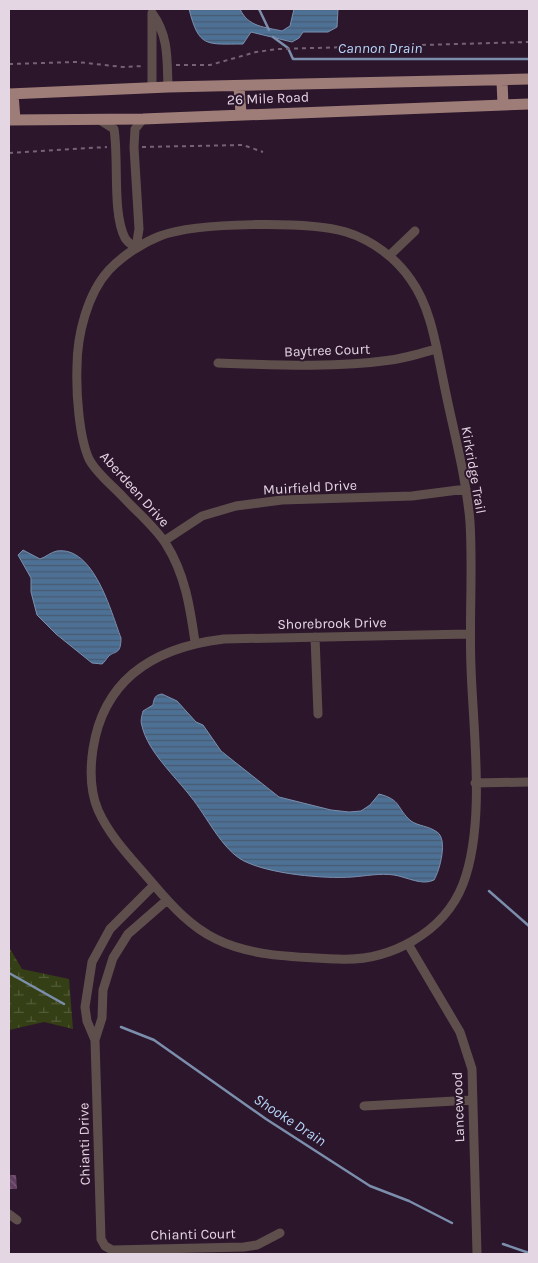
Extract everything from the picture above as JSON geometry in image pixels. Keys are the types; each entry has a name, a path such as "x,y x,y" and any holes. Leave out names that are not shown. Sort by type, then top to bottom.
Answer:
{"main road":[{"name":"26 Mile Road","path":"11,94 168,87 239,87 529,79"},
{"path":"502,81 503,105"},
{"path":"239,87 241,113"},
{"path":"11,94 12,120"},
{"name":"26 Mile Road","path":"12,120 144,119 241,113 529,104"}],"street":[{"path":"151,11 161,25 166,39 168,87"},
{"path":"151,11 152,88"},
{"path":"98,119 114,129 117,147 120,226 125,240 136,248 139,229 136,194 135,129 144,119"},
{"path":"118,196 136,194"},
{"name":"Kirkridge Trail","path":"136,248 162,235 195,228 309,226 346,232 390,255 413,282 428,314 466,489 470,524 469,634 475,783 474,829 465,878 446,913 408,944 378,955 348,960 248,951 232,947 202,932 167,900 154,885"},
{"path":"390,255 414,231"},
{"name":"Aberdeen Drive","path":"136,248 106,272 83,316 77,362 78,413 90,461 164,541 187,592 194,642"},
{"name":"Baytree Court","path":"218,363 275,365 353,364 393,360 436,349"},
{"name":"Muirfield Drive","path":"164,541 202,516 236,506 282,500 412,496 466,489"},
{"name":"Shorebrook Drive","path":"154,885 117,842 98,809 92,787 91,762 96,734 105,709 118,688 132,673 160,654 194,642 224,639 469,634"},
{"path":"315,637 318,714"},
{"path":"475,783 529,782"},
{"name":"Chianti Drive","path":"105,1246 101,1239 95,1040 85,1007 88,978 97,951 110,929 154,885"},
{"name":"Chianti Drive","path":"95,1040 102,1018 103,990 113,958 128,934 167,900"},
{"name":"Lancewood","path":"408,944 460,1032 472,1069 477,1254"},
{"path":"97,951 113,958"},
{"path":"364,1106 473,1100"},
{"path":"9,1214 18,1220"},
{"name":"Chianti Court","path":"105,1246 112,1250 244,1247 257,1245 280,1233"}],"path":[{"path":"172,65 210,65 268,50 529,42"},
{"path":"9,64 77,62 123,67 147,66"}],"green space":[{"path":"9,947 22,969 69,979 73,1029 44,1022 9,1030"}],"water":[{"path":"189,9 240,9 243,15 252,23 282,31 290,26 294,9 338,9 337,27 328,32 303,32 299,38 292,42 251,32 243,44 220,44 206,41 201,37 196,31"},
{"path":"23,550 40,559 57,551 70,552 91,569 106,598 121,638 120,648 117,652 110,655 102,664 92,663 56,634 37,615 31,592 31,578 18,555"},
{"path":"162,694 177,701 196,722 203,725 221,751 279,797 331,810 349,812 361,811 370,805 379,794 392,799 411,821 434,830 440,836 442,855 434,880 419,882 389,874 352,877 297,875 255,866 236,856 222,841 197,804 156,754 145,736 141,722 143,711 153,705 156,696"}],"building":[{"path":"9,1175 16,1175 17,1189 9,1189"}],"waterway":[{"name":"Cannon Drain","path":"259,9 269,30"},
{"name":"Cannon Drain","path":"273,37 288,48 293,59 529,59"},
{"path":"489,891 529,926"},
{"name":"Shooke Drain","path":"9,973 64,1004"},
{"name":"Shooke Drain","path":"121,1027 154,1040 266,1119 370,1186 409,1201 452,1223"},
{"name":"Shooke Drain","path":"503,1244 529,1253"}]}
